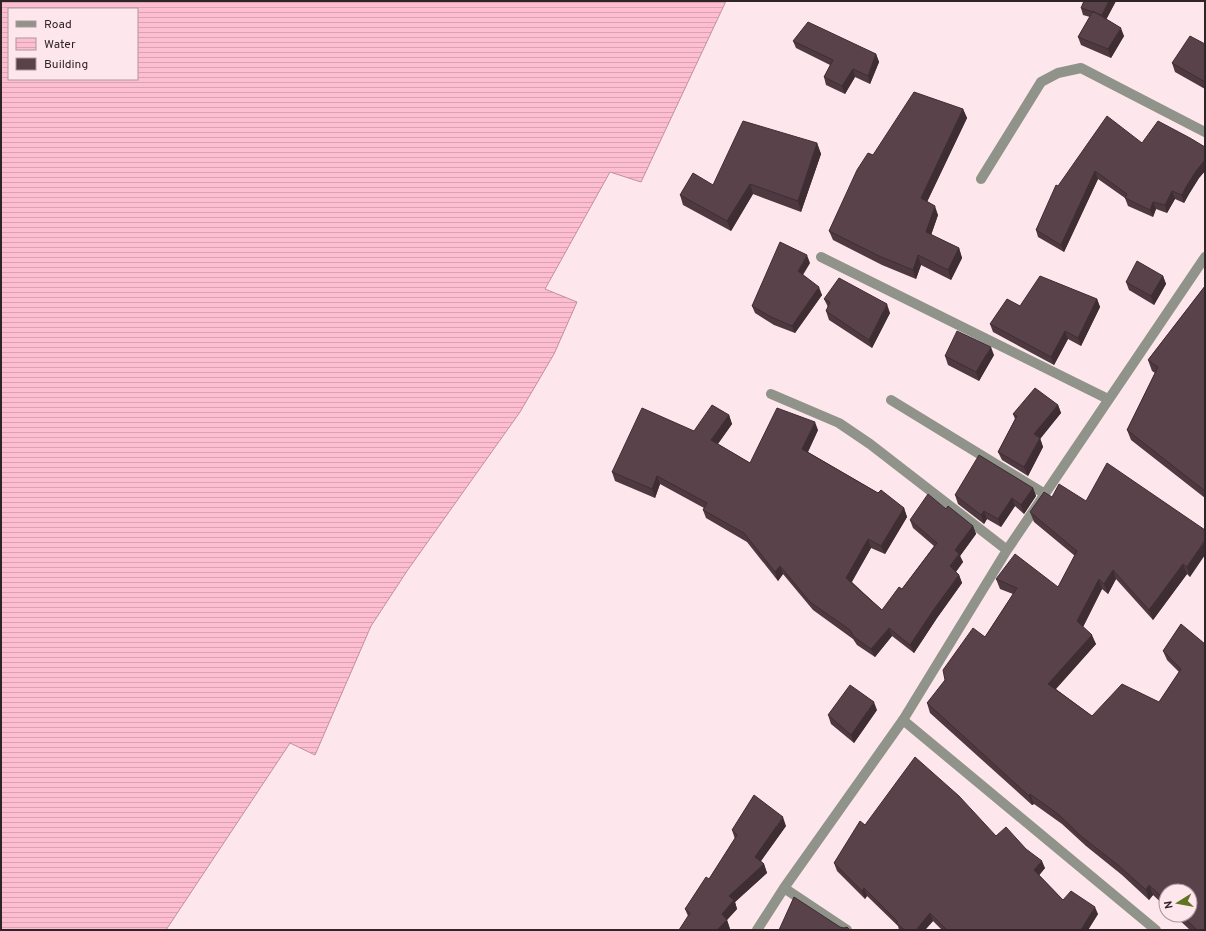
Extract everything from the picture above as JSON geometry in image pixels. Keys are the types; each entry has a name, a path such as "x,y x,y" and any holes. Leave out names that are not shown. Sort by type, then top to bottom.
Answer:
{"street":[{"path":"981,178 1041,82 1058,73 1081,68 1205,132"},
{"path":"821,257 1108,399"},
{"path":"757,930 784,888 903,720 1007,550 1205,257"},
{"path":"771,394 839,423 870,444 1007,550"},
{"path":"891,400 1045,494"},
{"path":"903,720 1156,930"},
{"path":"784,888 847,930"}],"water":[{"path":"1,1 726,1 641,182 610,172 545,289 577,302 554,354 520,412 407,571 371,626 315,755 290,743 166,930 1,930"}],"building":[{"path":"1084,1 1109,1 1102,15 1081,8"},
{"path":"1093,11 1121,28 1108,49 1078,37"},
{"path":"808,22 876,54 868,76 853,69 842,86 824,77 833,60 793,41"},
{"path":"1190,36 1205,44 1205,82 1172,63"},
{"path":"914,92 963,109 921,198 935,206 926,232 959,248 948,270 918,255 913,270 879,256 829,231 857,170 868,153 873,155"},
{"path":"1107,116 1142,143 1158,121 1205,147 1205,160 1196,171 1182,195 1172,191 1165,205 1153,202 1150,210 1125,198 1127,194 1095,171 1061,245 1036,230 1056,185 1058,186"},
{"path":"743,121 817,143 798,201 750,184 727,221 680,195 693,173 713,185"},
{"path":"780,242 807,255 798,271 819,287 792,326 771,317 752,306"},
{"path":"1137,261 1163,276 1151,296 1126,282"},
{"path":"1040,276 1097,299 1078,338 1065,331 1051,357 990,324 1007,299 1020,306"},
{"path":"839,278 887,304 869,340 826,311 830,302 824,299"},
{"path":"1205,286 1205,491 1127,430 1158,367 1148,360"},
{"path":"957,331 991,347 976,372 945,356"},
{"path":"1035,388 1058,405 1034,434 1040,438 1024,467 998,452 1017,416 1013,414"},
{"path":"712,405 729,415 711,440 750,463 777,408 815,422 802,449 878,493 881,490 904,508 881,546 868,539 846,578 882,610 899,587 902,589 937,543 910,520 928,494 946,509 948,506 973,526 955,550 959,554 950,566 959,575 910,645 889,628 871,649 854,637 850,630 810,602 780,566 775,572 744,533 703,510 707,503 657,476 652,489 612,472 642,408 694,431"},
{"path":"979,455 1033,488 1021,505 1012,498 998,519 984,511 981,515 955,495"},
{"path":"1107,463 1205,530 1205,540 1187,567 1183,564 1149,610 1113,570 1104,584 1099,579 1077,621 1092,635 1048,684 1092,716 1122,684 1159,702 1181,669 1163,651 1181,624 1205,644 1205,930 1197,930 1190,923 1198,923 1198,883 1158,883 1158,893 1149,885 1146,890 1118,865 1082,837 1058,814 1030,794 1029,796 927,703 945,680 943,670 973,628 985,637 1017,588 996,579 1015,554 1058,587 1077,551 1030,512 1044,492 1052,497 1059,484 1086,501"},
{"path":"850,685 874,702 851,735 828,715"},
{"path":"915,757 959,796 996,836 1006,827 1026,849 1042,861 1034,870 1063,900 1071,891 1095,907 1081,930 947,930 930,913 916,930 905,930 896,923 898,922 864,888 862,891 834,863 860,821 865,825"},
{"path":"754,795 783,817 755,857 764,864 729,896 734,900 722,914 727,920 717,930 679,930 690,913 685,909 706,877 709,879 737,835 732,830"},
{"path":"794,897 840,927 847,927 850,930 779,930"}]}
